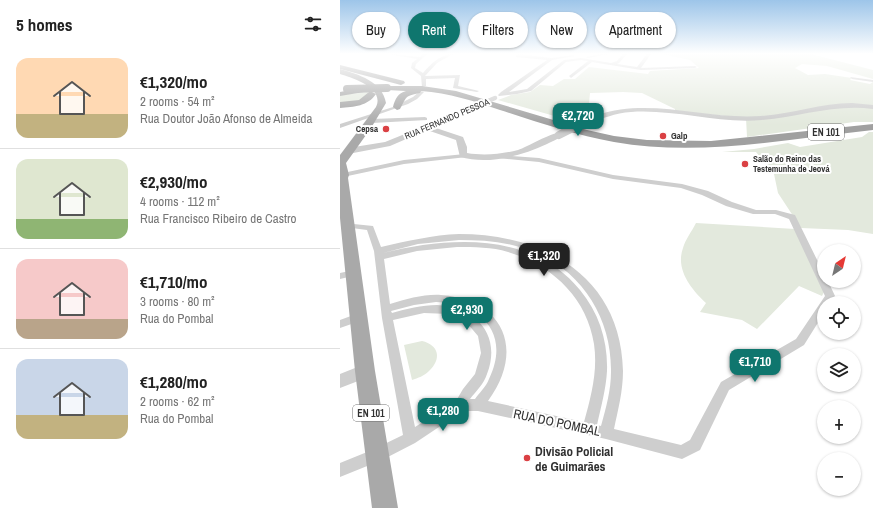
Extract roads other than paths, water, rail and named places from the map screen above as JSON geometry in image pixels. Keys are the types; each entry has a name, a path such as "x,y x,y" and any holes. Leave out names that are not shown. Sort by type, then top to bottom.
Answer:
{"highway":[{"path":"379,78 426,90"},
{"name":"EN 101","path":"342,91 389,88"},
{"name":"EN 101","path":"342,91 389,88 426,90 458,96 568,131 611,141 696,149 744,147 873,129"},
{"path":"397,107 398,100 403,94 426,90"},
{"path":"370,97 375,106 340,106 362,102 370,97"}],"main road":[{"path":"341,167 348,151 363,134 375,106 373,86 354,78"},
{"name":"EN 101","path":"341,167 347,274 359,317 384,508"}],"street":[{"path":"424,78 426,90"},
{"path":"458,78 455,87 477,92"},
{"name":"RUA FERNANDO PESSOA","path":"348,151 383,146 426,123 495,98 525,78"},
{"path":"503,93 517,93 529,90 545,78"},
{"path":"852,78 873,81"},
{"path":"341,167 465,156 499,157 509,155 536,146 587,121 612,112 641,110 675,111 746,118 762,118 850,105 873,107"},
{"path":"375,106 426,123 460,139 463,147 463,155 465,156"},
{"path":"340,126 375,106 397,107"},
{"name":"RUA DO POMBAL","path":"499,157 539,160 583,168 612,177 682,186 705,193 729,204 756,212 776,212 792,217 830,296"},
{"path":"345,230 370,228 378,254 387,314 410,438"},
{"path":"378,254 458,241 530,252 555,258 578,274 594,292 604,310 612,332 617,369 615,392 606,433"},
{"path":"530,252 567,279 581,296 593,316 599,338 601,369 598,394 588,429"},
{"path":"581,296 594,292"},
{"path":"387,314 415,300 442,298 467,303 486,314 499,331 503,353 496,378 478,405"},
{"path":"340,470 410,438 461,404 464,397 481,376 487,354 484,336 474,322 458,312 437,308 387,314"},
{"name":"RUA DO POMBAL","path":"461,404 478,405 606,433 682,452 695,445 725,386 800,342 817,316"},
{"path":"340,324 359,317"},
{"path":"484,336 499,331"},
{"path":"601,369 617,369"},
{"path":"340,381 365,371"}],"place":[{"name":"Cepsa","path":"386,129"},
{"name":"Galp","path":"663,136"},
{"name":"Salão do Reino das Testemunha de Jeová","path":"745,164"},
{"name":"Divisão Policial de Guimarães","path":"527,458"}]}
